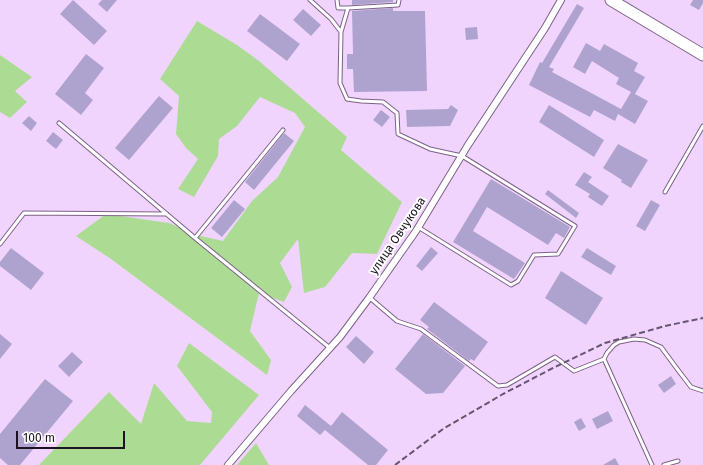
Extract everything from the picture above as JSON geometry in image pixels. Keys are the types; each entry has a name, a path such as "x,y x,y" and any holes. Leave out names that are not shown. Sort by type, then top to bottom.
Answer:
{"highway":[{"path":"611,0 703,55"}],"street":[{"name":"улица Овчукова","path":"228,465 291,391 340,337 369,298 418,227 545,28 561,0"}],"lane":[{"path":"310,0 331,19 341,32"},
{"path":"338,0 338,8 398,5 399,0"},
{"path":"348,8 341,32 340,83 347,99 361,102 383,102 397,113 398,134 430,149 462,156 575,226 558,254 534,255 518,281 511,285 418,227"},
{"path":"59,123 195,238 330,348"},
{"path":"665,192 703,126"},
{"path":"195,238 283,130"},
{"path":"0,244 24,213 167,214"},
{"path":"369,298 397,321 421,329 498,386 507,386 555,357 574,370 604,359"},
{"path":"652,465 604,359 606,352 620,342 634,339 645,340 661,347 691,387 703,391"},
{"path":"664,465 678,461"}],"green space":[{"path":"197,21 237,45 259,61 347,137 341,150 402,202 377,254 352,253 325,287 304,293 298,239 280,263 292,287 284,302 259,293 250,331 271,360 267,375 111,259 76,236 106,214 169,223 197,235 223,241 252,201 278,177 305,127 295,113 260,97 237,126 219,139 218,156 194,197 178,189 198,159 186,148 176,134 179,96 160,79"},
{"path":"0,55 32,77 15,91 27,102 10,118 0,112"},
{"path":"189,343 259,395 200,465 39,465 109,392 141,424 154,383 187,421 211,423 212,412 177,366"},
{"path":"256,443 269,465 237,465"}],"building":[{"path":"73,0 107,31 94,45 60,14"},
{"path":"102,0 117,0 107,12 98,4"},
{"path":"352,0 393,0 393,2 352,5"},
{"path":"693,0 703,0 699,10 690,5"},
{"path":"577,4 584,8 549,67 554,69 552,72 621,109 631,92 616,84 619,78 592,61 585,74 573,67 586,43 600,51 604,44 638,63 634,71 645,77 635,94 633,93 648,101 635,124 618,114 615,121 594,110 590,117 529,85 540,62 542,63"},
{"path":"393,8 393,11 425,11 427,91 354,92 353,69 347,69 347,54 353,54 352,11"},
{"path":"303,9 321,25 311,36 293,20"},
{"path":"260,14 300,44 287,61 247,31"},
{"path":"477,27 478,39 466,40 465,28"},
{"path":"86,54 104,68 85,93 93,100 81,115 55,94"},
{"path":"159,96 173,108 129,160 115,148"},
{"path":"451,105 458,110 450,126 407,127 406,110 448,109"},
{"path":"549,105 604,140 594,157 539,122"},
{"path":"381,110 390,117 382,127 373,120"},
{"path":"29,116 37,123 31,131 22,123"},
{"path":"53,132 63,140 56,149 46,141"},
{"path":"284,133 294,141 254,190 245,182"},
{"path":"618,144 648,160 631,188 621,182 622,180 603,168"},
{"path":"584,172 592,177 588,182 609,196 602,206 588,197 590,194 575,185"},
{"path":"491,179 570,227 564,238 556,233 548,245 487,207 473,231 525,263 514,279 453,242"},
{"path":"548,190 579,213 576,218 545,194"},
{"path":"234,200 245,209 222,237 211,228"},
{"path":"651,200 660,205 645,231 636,226"},
{"path":"431,247 438,253 422,271 416,266"},
{"path":"11,248 44,273 31,290 0,266 0,262"},
{"path":"587,248 616,266 611,275 581,257"},
{"path":"561,271 603,298 586,325 545,298"},
{"path":"434,302 488,342 474,361 471,359 469,361 427,329 429,327 420,320"},
{"path":"0,334 12,344 0,359"},
{"path":"423,334 465,366 443,393 426,394 395,369"},
{"path":"356,336 374,352 364,364 346,347"},
{"path":"72,352 83,362 69,377 58,366"},
{"path":"671,376 676,384 664,393 658,385"},
{"path":"45,379 73,401 20,465 8,465 0,458 0,434"},
{"path":"305,405 331,426 342,412 388,450 376,465 368,465 325,430 320,435 297,416"},
{"path":"608,411 613,421 597,429 592,419"},
{"path":"581,418 586,427 579,431 574,422"},
{"path":"615,458 619,465 603,465"}],"railway":[{"path":"395,465 443,429 503,394 605,343 665,326 703,318"}]}
